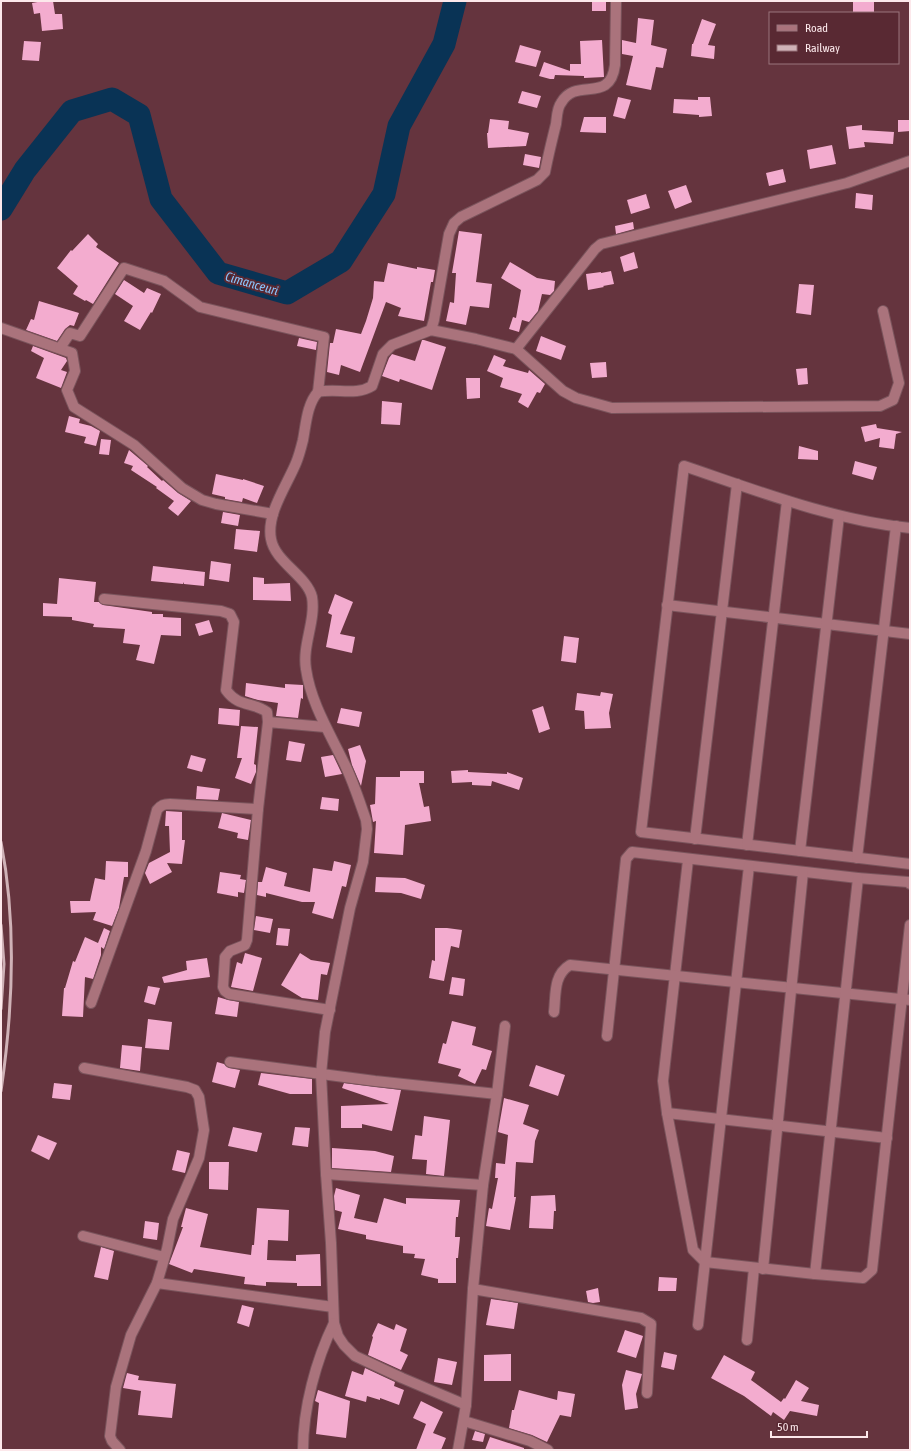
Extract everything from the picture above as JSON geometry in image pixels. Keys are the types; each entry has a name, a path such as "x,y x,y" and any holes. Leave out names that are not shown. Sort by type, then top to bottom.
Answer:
{"street":[{"path":"430,330 434,320 449,234 454,223 461,216 537,180 544,172 560,104 567,94 578,90 598,88 610,82 614,74 615,65 616,1"},
{"path":"516,349 601,244 848,183 910,161"},
{"path":"60,348 70,333 80,336 124,268 164,281 200,307 324,337 318,392 311,402 299,457 277,503 270,529 274,550 310,589 313,609 305,667 308,682 325,727 347,768 366,820 367,829 363,862 350,908 325,1032 321,1074 334,1323 338,1336 344,1345 355,1356 466,1405"},
{"path":"318,392 328,390 355,392 366,390 372,386 386,349 392,345 430,330 446,332 516,349 563,391 576,398 612,408 880,406 893,400 899,383 883,311"},
{"path":"1,328 72,353 75,371 67,390 74,407 134,445 182,488 202,500 216,504 274,514"},
{"path":"910,528 839,516 787,501 684,466 641,832 910,864"},
{"path":"695,839 737,484"},
{"path":"747,845 787,501"},
{"path":"800,851 839,516"},
{"path":"857,858 896,526"},
{"path":"104,598 221,611 230,614 234,622 226,690 231,696 242,704 262,709 267,712 268,722 258,809 247,940 245,945 230,951 225,957 223,987 229,994 330,1010"},
{"path":"668,605 910,634"},
{"path":"268,722 325,727"},
{"path":"91,1003 146,851 157,810 160,806 163,804 170,804 258,809"},
{"path":"607,1036 626,859 632,852 688,860 908,882 910,884"},
{"path":"688,860 663,1081 667,1113 693,1250 705,1262 863,1278 872,1270 887,1138 906,1000 910,925"},
{"path":"698,1325 750,866"},
{"path":"747,1340 777,1126 804,872"},
{"path":"815,1274 858,878"},
{"path":"554,1012 558,977 564,969 570,965 906,1000"},
{"path":"458,1450 466,1405 473,1289 483,1185 497,1094 505,1026"},
{"path":"230,1062 497,1094"},
{"path":"84,1068 187,1087 195,1090 200,1097 204,1130 199,1158 173,1219 157,1283 131,1335 116,1387 110,1431 112,1441 120,1450"},
{"path":"667,1113 887,1138"},
{"path":"326,1174 483,1185"},
{"path":"83,1236 164,1257"},
{"path":"157,1283 333,1307"},
{"path":"473,1289 641,1318 648,1321 651,1324 647,1393"},
{"path":"303,1450 306,1415 312,1389 323,1345 334,1323"},
{"path":"464,1421 530,1441 548,1450"}],"building":[{"path":"53,1 55,14 62,14 63,29 42,31 40,13 34,14 32,3"},
{"path":"592,1 606,1 606,11 592,11"},
{"path":"853,1 874,1 874,12 853,12"},
{"path":"638,18 654,20 651,45 667,49 663,68 656,67 651,90 626,85 633,56 622,54 622,40 636,43"},
{"path":"702,19 716,24 708,45 715,46 714,59 691,56 692,44"},
{"path":"602,40 604,77 584,78 584,76 555,75 554,79 550,79 539,76 544,62 570,71 570,64 581,64 580,41"},
{"path":"24,41 41,42 39,61 22,60"},
{"path":"520,45 541,51 536,67 515,62"},
{"path":"522,91 541,96 537,108 518,103"},
{"path":"618,97 631,100 625,119 613,116"},
{"path":"698,97 710,97 712,116 699,117 699,115 673,113 674,99 698,100"},
{"path":"584,117 606,117 606,133 580,132"},
{"path":"490,119 509,121 508,129 529,133 526,146 488,148 487,133"},
{"path":"898,120 910,120 910,131 898,132"},
{"path":"862,125 862,130 894,132 893,144 864,142 865,147 849,149 846,127"},
{"path":"832,145 836,164 810,169 807,150"},
{"path":"525,154 541,157 539,168 523,165"},
{"path":"783,169 786,182 769,186 766,173"},
{"path":"686,185 692,202 675,209 668,191"},
{"path":"856,193 873,195 872,210 855,208"},
{"path":"646,194 650,208 631,214 627,200"},
{"path":"633,222 634,229 616,234 615,226"},
{"path":"459,231 482,234 476,282 492,284 489,308 470,306 466,325 446,321 450,302 454,303 456,273 452,273"},
{"path":"88,234 98,244 96,247 119,263 93,304 73,294 78,286 57,268 71,250 72,251"},
{"path":"634,252 638,268 624,272 620,257"},
{"path":"510,262 537,278 555,281 554,291 550,295 542,294 538,311 529,322 522,320 519,332 509,329 513,317 516,318 521,290 501,278"},
{"path":"388,263 417,269 417,267 435,270 433,282 431,282 424,321 398,316 401,308 386,302 360,372 341,365 339,375 327,372 330,343 333,343 336,329 361,334 373,298 374,281 384,282"},
{"path":"611,271 614,284 588,290 586,274"},
{"path":"124,280 144,293 147,288 161,294 152,313 151,312 140,330 124,321 133,306 115,294"},
{"path":"799,284 814,285 811,315 796,313"},
{"path":"39,301 79,313 74,326 70,325 65,329 57,341 26,330 31,319 34,320"},
{"path":"541,336 566,346 561,360 536,351"},
{"path":"299,338 317,342 316,350 297,346"},
{"path":"422,340 446,347 432,390 400,379 399,382 382,376 392,354 415,361"},
{"path":"33,346 66,358 67,361 61,370 67,372 61,388 36,378 44,358 31,351"},
{"path":"494,355 506,360 503,366 528,373 529,370 545,384 540,393 537,392 528,408 518,402 522,394 500,387 503,378 487,371"},
{"path":"606,362 607,377 592,378 590,363"},
{"path":"807,368 808,384 798,385 796,369"},
{"path":"466,378 480,378 480,398 467,399"},
{"path":"382,401 402,403 400,425 381,424"},
{"path":"69,416 80,419 79,423 91,426 100,431 96,446 84,443 86,437 65,432"},
{"path":"876,424 877,428 902,432 896,434 894,449 879,447 880,438 865,442 861,427"},
{"path":"101,439 111,440 109,455 99,454"},
{"path":"799,446 818,451 818,460 798,459"},
{"path":"129,450 148,466 147,467 162,481 163,480 178,493 191,501 178,516 168,508 174,501 156,488 157,487 131,470 133,466 124,463"},
{"path":"855,461 877,467 873,480 852,474"},
{"path":"216,474 243,479 264,486 257,503 243,498 242,502 225,499 225,497 212,494"},
{"path":"223,512 240,515 238,526 221,523"},
{"path":"236,529 260,531 257,552 234,549"},
{"path":"211,561 231,564 229,582 209,579"},
{"path":"153,566 205,572 204,586 184,584 183,582 183,584 151,581"},
{"path":"253,577 264,578 264,584 290,583 291,601 253,600"},
{"path":"59,578 96,582 94,602 99,602 103,605 152,612 152,614 163,614 163,617 181,618 181,636 161,635 154,664 136,660 140,645 123,643 125,629 93,627 94,624 72,620 72,617 43,616 43,603 57,604"},
{"path":"335,594 353,602 340,634 355,637 352,653 326,647 332,615 328,613"},
{"path":"209,620 213,632 199,636 195,624"},
{"path":"564,636 579,638 576,663 561,661"},
{"path":"246,683 285,688 285,684 303,685 303,699 301,698 298,718 276,716 278,703 258,700 245,696"},
{"path":"601,692 613,694 609,713 611,728 585,729 584,711 575,710 577,693 600,696"},
{"path":"543,706 550,729 539,733 532,710"},
{"path":"219,708 240,710 239,726 218,724"},
{"path":"341,708 362,712 359,727 337,723"},
{"path":"241,726 258,727 254,764 256,765 256,772 251,784 235,778 242,758 237,758"},
{"path":"289,741 305,744 301,762 286,760"},
{"path":"360,745 366,761 361,786 352,765 348,749"},
{"path":"191,755 206,759 202,772 187,768"},
{"path":"333,755 342,774 325,777 321,757"},
{"path":"468,770 468,772 507,774 507,772 523,778 519,790 492,781 491,786 472,785 472,782 452,783 451,771"},
{"path":"400,771 424,771 424,783 419,783 424,807 429,806 431,821 405,825 403,855 374,853 376,821 373,822 370,805 375,804 376,777 400,777"},
{"path":"197,786 220,789 218,800 196,799"},
{"path":"322,797 339,799 338,811 320,809"},
{"path":"166,811 182,812 182,840 185,840 182,864 167,863 172,872 150,884 145,873 149,863 170,852 169,826 165,826"},
{"path":"222,813 251,820 248,840 237,838 238,833 218,828"},
{"path":"106,861 128,862 128,877 124,877 119,908 112,926 93,920 96,912 71,913 70,901 90,901 95,878 105,880"},
{"path":"334,861 351,865 346,887 342,886 333,919 312,913 315,902 302,902 266,893 266,897 257,895 258,882 262,882 266,867 287,873 284,886 310,892 313,868 332,871"},
{"path":"220,872 241,875 240,879 246,880 244,893 238,892 238,897 217,893"},
{"path":"376,877 405,878 425,885 421,899 401,893 375,892"},
{"path":"256,916 273,919 270,933 254,930"},
{"path":"104,928 110,931 104,949 101,947 101,955 93,979 85,977 83,1017 62,1016 64,988 73,961 75,962 85,937 98,943"},
{"path":"278,928 290,929 288,946 276,945"},
{"path":"435,928 462,930 459,948 451,946 444,981 429,978 432,960 435,961"},
{"path":"245,953 262,958 253,991 231,987 237,962 242,964"},
{"path":"300,953 311,960 330,963 327,975 321,974 318,1000 302,998 281,985"},
{"path":"207,958 210,977 164,983 162,977 187,970 186,961"},
{"path":"452,977 465,979 463,996 449,994"},
{"path":"148,986 160,988 155,1005 144,1002"},
{"path":"218,997 239,1002 237,1017 215,1014"},
{"path":"148,1019 172,1022 169,1050 145,1048"},
{"path":"452,1021 476,1027 472,1045 492,1051 486,1070 482,1069 475,1084 458,1076 461,1069 438,1063 443,1043 446,1044"},
{"path":"122,1045 142,1047 140,1071 120,1068"},
{"path":"217,1062 224,1064 229,1068 240,1070 235,1088 212,1082"},
{"path":"536,1065 565,1075 558,1096 529,1086"},
{"path":"261,1073 312,1079 312,1094 290,1094 258,1085"},
{"path":"54,1083 72,1085 70,1100 52,1098"},
{"path":"344,1083 401,1090 392,1131 362,1124 362,1128 341,1128 341,1106 389,1104 342,1088"},
{"path":"504,1098 529,1105 523,1124 539,1130 535,1141 533,1163 516,1162 514,1197 516,1197 510,1230 486,1226 489,1208 492,1209 498,1178 495,1178 496,1163 505,1164 508,1135 498,1132"},
{"path":"424,1116 450,1120 444,1176 426,1174 427,1160 412,1159 415,1135 422,1136"},
{"path":"233,1127 262,1133 257,1152 228,1146"},
{"path":"295,1127 310,1128 308,1147 292,1145"},
{"path":"38,1135 57,1143 49,1160 31,1151"},
{"path":"332,1148 375,1151 394,1156 391,1172 332,1168"},
{"path":"177,1150 190,1153 185,1173 172,1170"},
{"path":"209,1162 229,1162 228,1190 209,1189"},
{"path":"336,1188 360,1195 354,1218 377,1223 384,1198 406,1204 406,1198 460,1200 458,1217 456,1217 455,1237 460,1237 458,1258 456,1258 456,1283 438,1283 438,1279 421,1275 425,1259 414,1258 415,1254 403,1253 403,1246 366,1239 366,1235 338,1229 342,1212 335,1210 334,1196"},
{"path":"555,1195 556,1211 554,1211 553,1229 529,1228 531,1196"},
{"path":"186,1208 208,1214 200,1247 251,1255 252,1245 254,1245 257,1208 289,1210 288,1241 268,1240 267,1260 296,1261 296,1255 320,1254 321,1286 297,1286 297,1283 266,1282 266,1286 244,1284 245,1277 194,1269 192,1273 169,1264 183,1227 181,1227"},
{"path":"145,1221 159,1223 157,1240 143,1238"},
{"path":"101,1247 114,1251 108,1280 94,1277"},
{"path":"659,1277 677,1278 676,1291 658,1291"},
{"path":"598,1288 600,1302 588,1302 586,1291"},
{"path":"491,1299 518,1303 514,1329 486,1325"},
{"path":"242,1305 254,1308 249,1327 237,1323"},
{"path":"378,1323 394,1330 396,1324 407,1329 400,1351 408,1355 401,1370 368,1355 372,1336"},
{"path":"625,1330 643,1336 636,1358 617,1352"},
{"path":"664,1352 677,1355 674,1370 661,1367"},
{"path":"511,1354 511,1381 484,1381 484,1355"},
{"path":"724,1355 755,1372 751,1380 781,1402 784,1398 785,1399 796,1380 809,1388 801,1401 819,1405 817,1416 790,1411 784,1420 773,1412 771,1416 744,1396 711,1378"},
{"path":"438,1358 457,1362 452,1385 434,1382"},
{"path":"365,1368 395,1382 394,1386 404,1390 399,1405 380,1398 380,1400 367,1396 366,1402 345,1396 352,1371 363,1375"},
{"path":"626,1370 642,1374 636,1394 638,1408 625,1410 622,1385"},
{"path":"127,1373 139,1376 138,1380 176,1384 172,1418 138,1415 141,1391 123,1388"},
{"path":"318,1390 350,1401 346,1438 316,1434 319,1403 315,1401"},
{"path":"519,1390 557,1400 558,1391 575,1394 571,1417 560,1415 547,1442 532,1435 509,1428 512,1410 514,1410"},
{"path":"421,1401 443,1412 433,1433 446,1438 441,1450 416,1450 426,1424 413,1418"},
{"path":"475,1431 485,1434 483,1442 472,1440"},
{"path":"490,1437 524,1448 524,1450 485,1450"}],"waterway":[{"name":"Cimanceuri","path":"1,209 25,170 72,111 112,99 139,115 161,199 218,273 287,293 341,261 384,194 399,126 444,44 455,1"}],"railway":[{"path":"1,842 9,904 12,966 8,1029 1,1091"},
{"path":"1,925 4,964 1,1009"}]}
